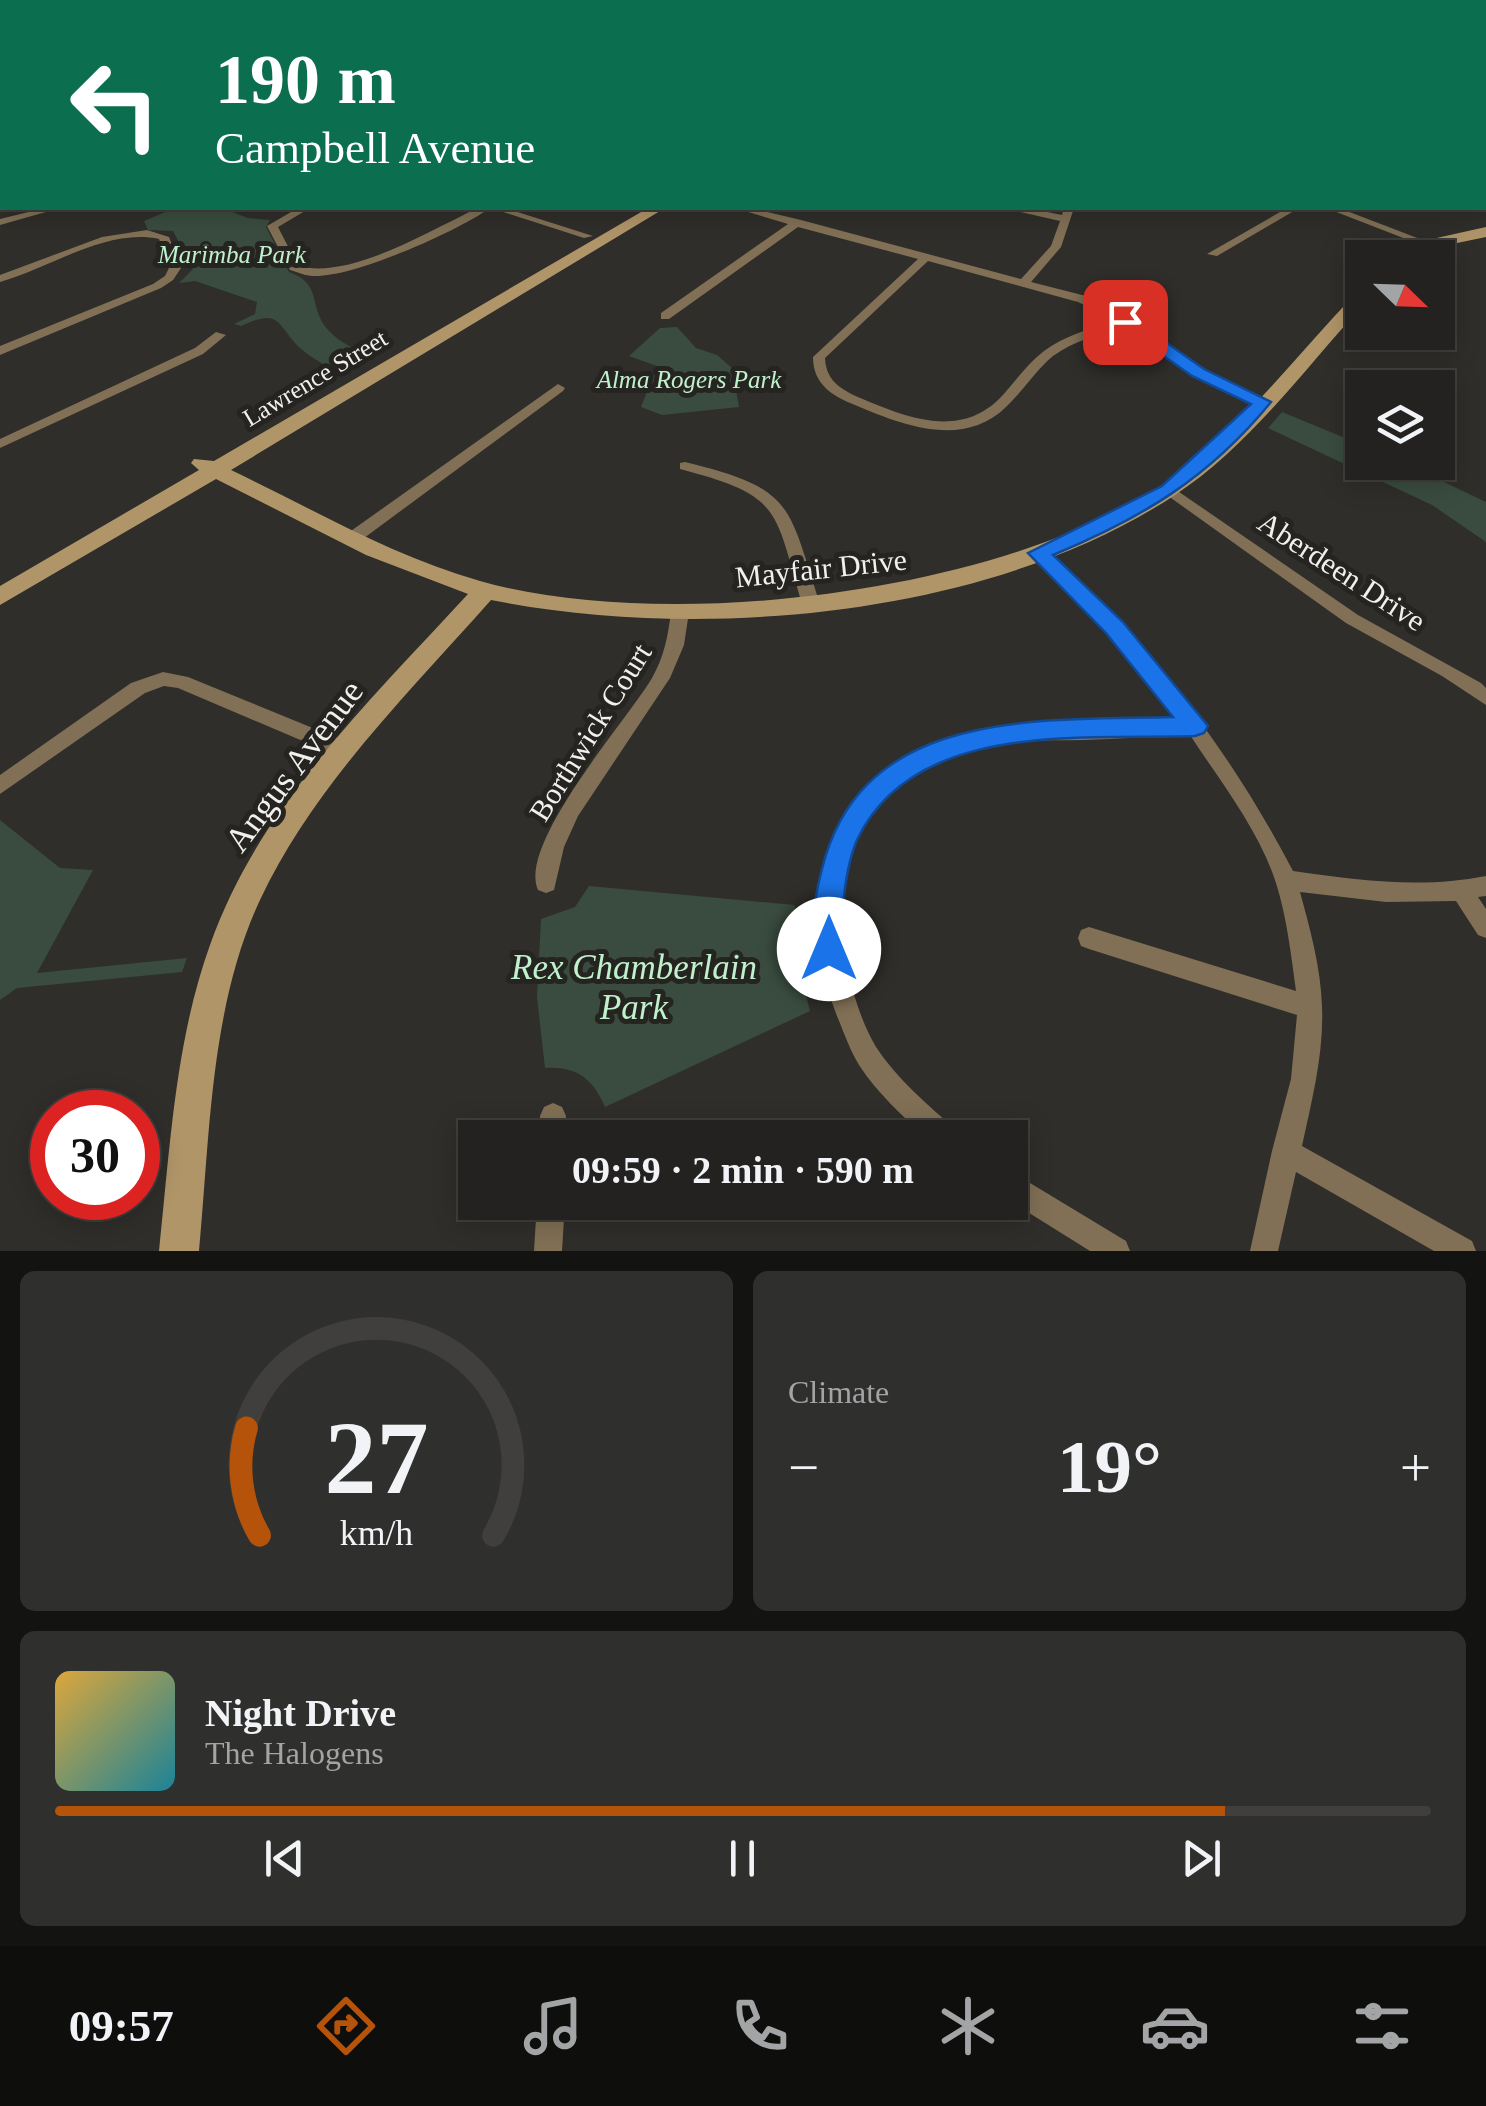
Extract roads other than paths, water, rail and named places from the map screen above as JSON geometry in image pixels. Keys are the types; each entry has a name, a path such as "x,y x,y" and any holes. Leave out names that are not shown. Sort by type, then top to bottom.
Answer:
{"street":[{"path":"0,222 47,210"},
{"path":"301,210 272,226 294,268 320,275 358,266 481,210"},
{"path":"503,210 594,238"},
{"name":"Lawrence Street","path":"6,581 208,466 635,210"},
{"name":"Lawrence Street","path":"594,238 654,210"},
{"path":"748,210 1082,299 1125,322 1198,373 1262,402"},
{"path":"1025,281 1056,247 1067,213 1036,210"},
{"path":"1213,254 1290,210"},
{"path":"1337,210 1417,240"},
{"path":"665,316 797,222"},
{"path":"0,279 118,237 143,232 164,237 175,268 169,278 156,286 0,351"},
{"path":"1447,240 1486,232"},
{"path":"927,256 819,357 820,372 832,388 898,419 920,425 947,425 988,416 1049,354 1068,342 1125,322"},
{"name":"Mayfair Drive","path":"208,466 415,566 485,590 544,602 680,612 811,604 923,587 1038,553 1109,524 1169,490 1262,402 1345,314"},
{"path":"0,444 198,351 220,335"},
{"path":"354,536 558,388"},
{"path":"685,466 741,480 771,499 788,526 811,604"},
{"name":"Aberdeen Drive","path":"1169,490 1338,610 1468,683 1486,698"},
{"path":"1038,553 1096,606 1195,726 1254,819 1286,880 1301,940 1310,1007 1304,1079 1264,1251"},
{"name":"Angus Avenue","path":"178,1251 205,1024 224,959 267,855 346,750 485,590"},
{"name":"Borthwick Court","path":"546,883 550,854 565,819 677,650 680,612"},
{"path":"0,786 138,688 162,679 181,682 346,750"},
{"path":"926,1120 904,1101 862,1045 829,949 834,868 852,822 883,784 912,764 974,739 1010,732 1195,726"},
{"path":"1286,880 1374,890 1462,892 1486,886"},
{"path":"1462,892 1486,928"},
{"path":"1089,938 1310,1007"},
{"path":"1285,1151 1462,1251"},
{"path":"1028,1195 1116,1251"},
{"path":"548,1251 550,1220"}],"park label":[{"name":"Marimba Park","path":"232,254"},
{"name":"Alma Rogers Park","path":"689,379"},
{"name":"Rex Chamberlain Park","path":"634,987"}]}
